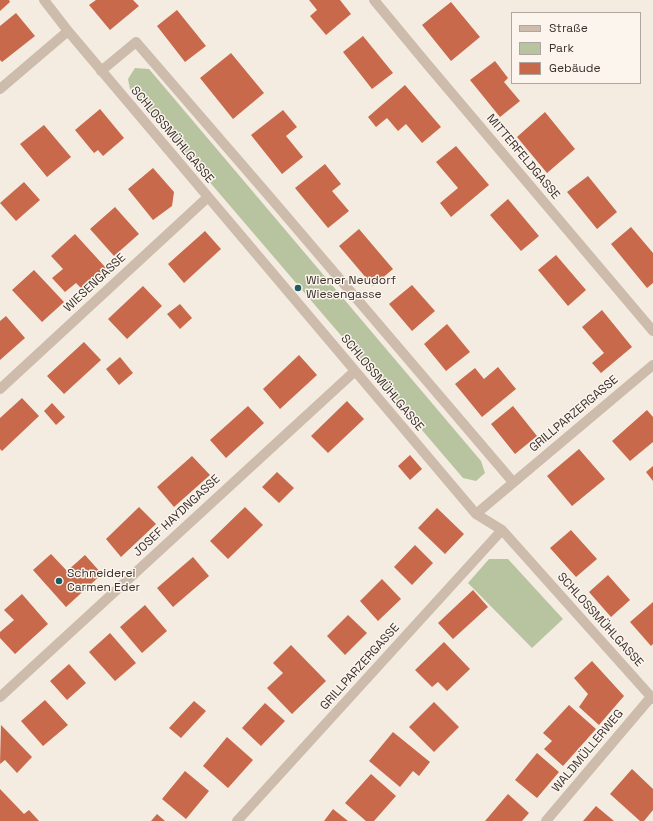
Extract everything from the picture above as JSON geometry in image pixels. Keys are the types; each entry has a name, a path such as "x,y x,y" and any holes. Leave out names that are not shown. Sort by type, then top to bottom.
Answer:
{"street":[{"name":"SCHLOSSMÜHLGASSE","path":"44,0 101,71 476,514 502,530 652,698"},
{"name":"MITTERFELDGASSE","path":"374,0 426,64 653,331"},
{"path":"0,89 68,31"},
{"path":"101,71 136,42 270,196 513,482"},
{"name":"WIESENGASSE","path":"0,389 208,197"},
{"name":"GRILLPARZERGASSE","path":"476,514 653,365"},
{"name":"JOSEF HAYDNGASSE","path":"0,697 355,371"},
{"name":"GRILLPARZERGASSE","path":"237,821 502,530"},
{"name":"WALDMÜLLERWEG","path":"546,821 652,698"}],"green space":[{"path":"135,68 149,69 481,461 485,473 476,481 463,478 130,89 128,79"},
{"path":"489,559 508,559 563,619 532,648 468,583"}],"building":[{"path":"0,0 9,0 10,2 0,11"},
{"path":"96,0 133,0 139,6 110,30 89,5"},
{"path":"309,0 340,0 351,14 326,35 310,16 317,10"},
{"path":"451,2 480,37 451,61 422,25"},
{"path":"177,10 206,46 185,62 157,26"},
{"path":"16,13 35,36 2,62 0,60 0,26"},
{"path":"363,36 393,73 372,89 343,52"},
{"path":"231,53 264,93 233,119 200,78"},
{"path":"495,61 508,78 504,82 520,101 500,117 470,80"},
{"path":"405,85 441,127 422,143 406,124 398,131 387,118 376,127 368,117"},
{"path":"100,109 124,138 103,156 98,150 94,153 75,130"},
{"path":"283,110 297,127 286,136 303,157 282,174 251,135"},
{"path":"545,112 575,149 547,173 517,137"},
{"path":"44,125 71,157 47,177 20,144"},
{"path":"456,146 489,185 451,217 440,203 458,188 436,162"},
{"path":"325,164 341,184 332,191 349,211 328,228 295,188"},
{"path":"153,168 174,192 172,206 153,220 128,189"},
{"path":"588,176 617,212 597,229 567,192"},
{"path":"24,182 40,200 16,221 0,203"},
{"path":"508,199 539,236 521,251 490,215"},
{"path":"115,207 139,234 114,256 90,229"},
{"path":"631,227 653,253 653,283 647,288 611,244"},
{"path":"359,229 393,269 373,286 339,246"},
{"path":"205,231 221,249 184,283 168,264"},
{"path":"75,234 106,268 83,290 76,283 65,292 52,278 63,269 51,256"},
{"path":"556,255 586,290 568,306 538,270"},
{"path":"34,270 64,302 42,322 12,290"},
{"path":"412,285 435,311 412,331 389,304"},
{"path":"143,286 162,306 127,339 108,319"},
{"path":"180,304 192,318 180,329 167,314"},
{"path":"602,310 632,347 601,373 592,363 604,353 582,327"},
{"path":"6,316 25,338 0,360 0,321"},
{"path":"447,324 470,352 446,371 424,344"},
{"path":"84,342 101,360 64,394 47,376"},
{"path":"299,355 317,375 280,409 263,389"},
{"path":"120,357 133,373 119,385 106,369"},
{"path":"498,367 516,389 482,417 455,384 475,368 484,379"},
{"path":"22,398 39,416 2,451 0,449 0,418"},
{"path":"347,401 364,419 328,453 311,436"},
{"path":"52,403 65,417 56,425 44,411"},
{"path":"248,406 264,423 226,458 210,440"},
{"path":"513,406 537,436 515,454 491,424"},
{"path":"647,410 653,417 653,442 630,461 612,441"},
{"path":"579,449 605,479 572,506 547,476"},
{"path":"410,455 422,469 410,480 398,466"},
{"path":"192,456 210,475 174,507 157,487"},
{"path":"653,466 653,481 646,472"},
{"path":"277,472 294,488 279,503 262,487"},
{"path":"139,507 156,524 121,557 106,539"},
{"path":"245,507 263,525 228,559 210,541"},
{"path":"437,508 464,534 445,554 418,528"},
{"path":"571,530 597,559 576,577 550,548"},
{"path":"415,545 433,563 412,585 394,567"},
{"name":"Schneiderei Carmen Eder","path":"51,554 67,571 85,555 102,574 66,607 33,570"},
{"path":"193,557 209,576 173,607 157,588"},
{"path":"608,575 630,600 611,617 589,592"},
{"path":"382,579 401,599 378,621 360,601"},
{"path":"473,590 488,607 453,639 438,623"},
{"path":"22,594 48,624 15,654 0,638 0,632 14,620 4,610"},
{"path":"653,602 653,644 651,646 630,622"},
{"path":"145,605 167,631 142,653 120,627"},
{"path":"348,615 367,633 345,655 327,636"},
{"path":"110,633 136,663 115,681 89,652"},
{"path":"444,642 470,669 447,691 438,682 432,687 415,670"},
{"path":"291,645 326,681 292,714 267,688 283,673 273,663"},
{"path":"592,661 624,696 599,725 579,707 588,694 574,678"},
{"path":"69,664 86,683 67,700 50,681"},
{"path":"45,700 68,725 43,746 21,721"},
{"path":"194,701 206,711 181,738 169,728"},
{"path":"434,702 459,727 434,752 409,727"},
{"path":"265,703 285,721 261,746 242,728"},
{"path":"569,705 596,729 563,766 544,749 552,741 543,733"},
{"path":"1,725 32,757 17,773 5,760 0,764"},
{"path":"393,732 430,762 419,776 413,771 400,787 369,761"},
{"path":"227,737 253,760 228,788 203,766"},
{"path":"537,753 559,772 537,798 515,780"},
{"path":"632,769 653,789 653,810 644,821 640,821 610,794"},
{"path":"185,771 209,791 186,819 162,799"},
{"path":"371,774 396,796 374,821 366,821 345,803"},
{"path":"0,789 24,814 29,810 39,821 0,821"},
{"path":"508,794 529,813 522,821 485,821"},
{"path":"596,806 614,821 583,821"},
{"path":"333,809 348,821 324,821"},
{"path":"157,814 165,821 151,821"}],"place":[{"name":"Wiener Neudorf Wiesengasse","path":"298,288"},
{"name":"Schneiderei Carmen Eder","path":"59,581"}]}
